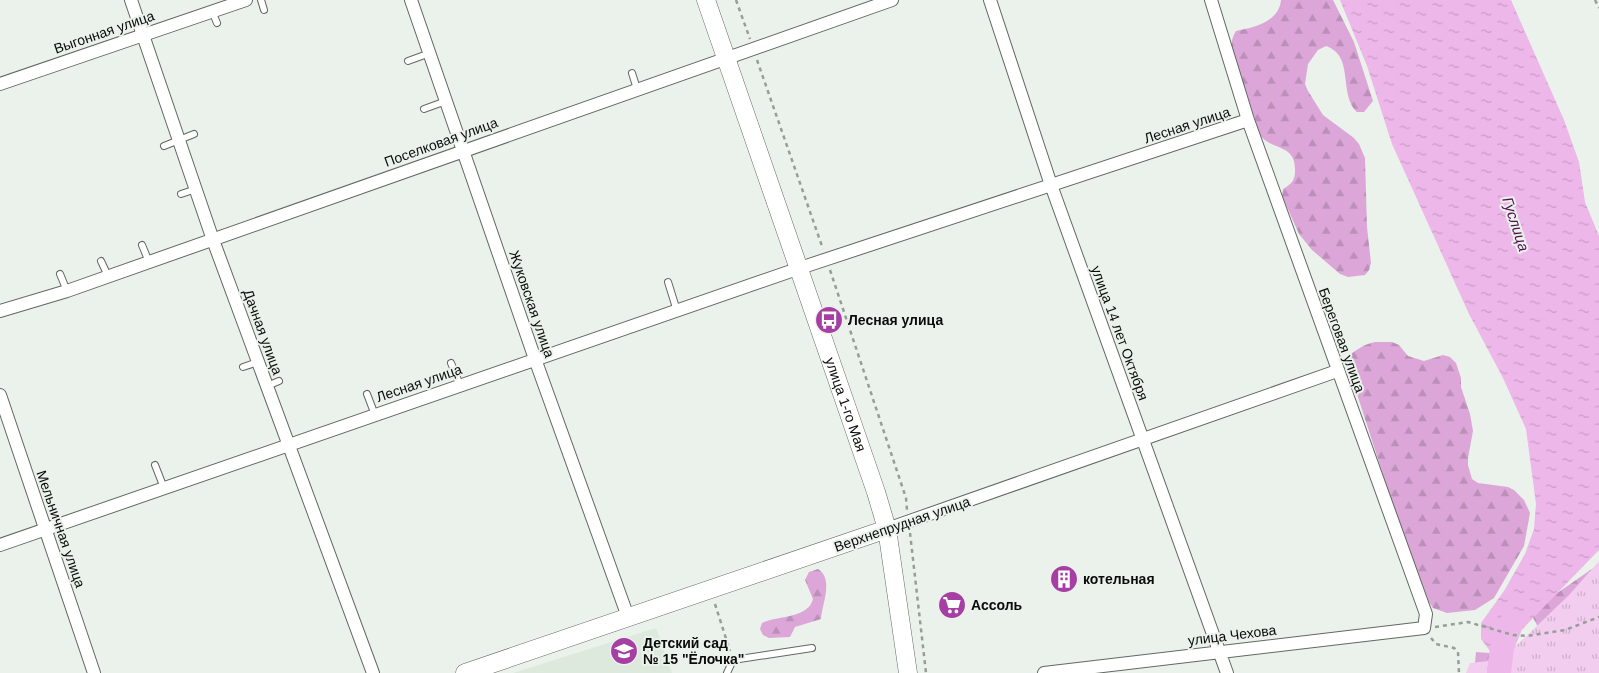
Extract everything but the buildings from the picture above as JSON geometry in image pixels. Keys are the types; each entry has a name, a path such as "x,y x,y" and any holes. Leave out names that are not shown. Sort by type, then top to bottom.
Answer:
{"main road":[{"name":"улица 1-го Мая","path":"706,0 876,492 887,529 908,673"},
{"name":"Верхнепрудная улица","path":"465,673 887,529"}],"street":[{"name":"Дачная улица","path":"131,0 213,240 373,673"},
{"name":"Выгонная улица","path":"0,84 143,34 214,17 246,0"},
{"name":"Жуковская улица","path":"411,0 535,359 628,617"},
{"name":"Поселковая улица","path":"0,311 66,291 213,240 463,150 892,0"},
{"name":"улица 14 лет Октября","path":"990,0 1051,185 1227,673"},
{"name":"Береговая улица","path":"1210,0 1248,120 1426,614 1424,628"},
{"name":"Лесная улица","path":"0,545 800,268 1248,120"},
{"name":"Верхнепрудная улица","path":"887,529 1337,371"},
{"name":"Мельничная улица","path":"0,396 94,673"},
{"name":"улица Чехова","path":"1044,673 1424,628"}],"lane":[{"path":"260,0 264,10"},
{"path":"408,61 430,53"},
{"path":"632,74 637,89"},
{"path":"424,109 446,101"},
{"path":"164,146 194,134"},
{"path":"181,194 196,189"},
{"path":"142,245 149,262"},
{"path":"101,261 108,276"},
{"path":"60,274 66,291"},
{"path":"668,282 677,311"},
{"path":"243,367 258,362"},
{"path":"450,363 460,385"},
{"path":"266,386 279,381"},
{"path":"367,394 375,415"},
{"path":"155,465 164,488"},
{"path":"727,673 733,660 812,648"}],"path":[{"path":"1595,0 1599,8"},
{"path":"909,522 926,673"},
{"path":"715,604 733,660"},
{"path":"1459,673 1458,652 1454,648 1436,644 1424,628 1468,622 1527,636 1565,630 1599,617"}],"shaded area":[{"name":"Детский сад № 15 \"Ёлочка\"","path":"656,628 672,673 513,673"}],"green space":[{"path":"1281,0 1333,0 1354,42 1373,101 1364,112 1357,112 1348,96 1344,67 1340,58 1335,51 1326,46 1318,50 1308,64 1305,84 1308,91 1323,115 1354,138 1365,158 1367,227 1371,263 1365,275 1348,277 1340,274 1312,250 1299,234 1282,196 1283,189 1293,180 1294,162 1291,156 1282,148 1270,143 1260,135 1233,52 1232,42 1236,31 1257,26 1270,19 1276,14"},
{"path":"1375,342 1392,342 1399,345 1408,356 1424,361 1443,355 1450,357 1456,363 1473,431 1468,458 1472,479 1478,483 1508,487 1514,490 1524,500 1530,513 1524,546 1494,598 1475,610 1447,613 1433,608 1397,518 1347,363 1347,357 1350,354"},
{"path":"1599,561 1599,673 1466,673 1470,663 1489,661 1518,644 1570,594"},
{"path":"1599,564 1553,655 1530,612"},
{"path":"818,569 823,573 826,585 821,619 795,627 790,637 769,638 763,635 760,629 762,623 792,616 805,610 810,605 813,599 805,580 809,572"},
{"path":"1476,652 1514,655 1520,673 1474,673"}],"water":[{"path":"1340,0 1511,0 1564,120 1579,162 1585,202 1599,236 1599,550 1512,640 1505,652 1490,651 1481,639 1481,623 1504,591 1525,554 1534,529 1536,504 1526,429 1503,378 1469,314 1392,144 1367,66"}],"waterway":[{"name":"Гуслица","path":"1499,673 1502,647 1512,622"}],"place":[{"name":"Лесная улица","path":"829,320"},
{"name":"котельная","path":"1064,579"},
{"name":"Ассоль","path":"952,605"},
{"name":"Детский сад № 15 \"Ёлочка\"","path":"624,651"}]}
